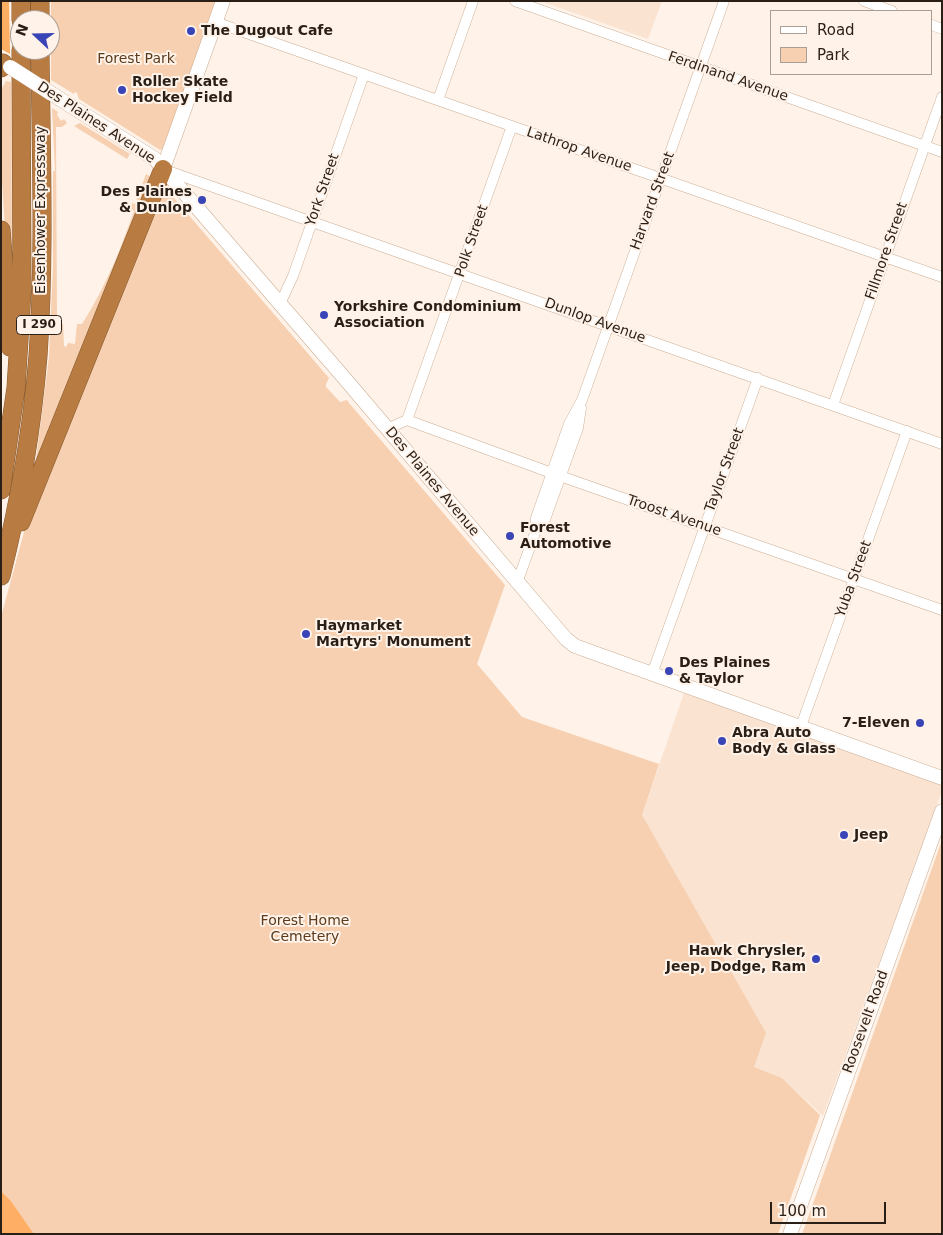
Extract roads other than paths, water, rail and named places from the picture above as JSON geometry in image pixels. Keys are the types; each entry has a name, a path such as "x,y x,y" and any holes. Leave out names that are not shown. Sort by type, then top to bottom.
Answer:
{"highway":[{"name":"Eisenhower Expressway","path":"1,490 16,388 22,291 21,60"},
{"name":"Eisenhower Expressway","path":"1,576 10,542 30,424 38,358 42,258 40,60"},
{"path":"10,542 24,515 164,169"},
{"path":"1,230 10,352 16,388"}],"main road":[{"path":"164,169 223,1"},
{"name":"Des Plaines Avenue","path":"4,65 154,159 164,169 566,639 576,646 942,778"},
{"name":"Roosevelt Road","path":"790,1234 942,811"}],"street":[{"path":"438,100 473,1"},
{"name":"Ferdinand Avenue","path":"515,1 942,152"},
{"name":"Harvard Street","path":"517,583 536,530 543,525 569,424 582,400 724,1"},
{"path":"864,1 889,10"},
{"name":"Lathrop Avenue","path":"215,22 942,277"},
{"name":"York Street","path":"280,304 293,276 364,74"},
{"name":"Fillmore Street","path":"833,405 942,97"},
{"name":"Polk Street","path":"407,420 512,126"},
{"name":"Dunlop Avenue","path":"164,169 313,220 942,444"},
{"name":"Taylor Street","path":"652,674 758,378"},
{"path":"387,429 407,420"},
{"name":"Troost Avenue","path":"407,420 556,475 942,610"},
{"name":"Yuba Street","path":"800,726 907,431"}],"place":[{"name":"The Dugout Cafe","path":"191,31"},
{"name":"Roller Skate Hockey Field","path":"122,90"},
{"name":"Des Plaines & Dunlop","path":"202,200"},
{"name":"Yorkshire Condominium Association","path":"324,315"},
{"name":"Forest Automotive","path":"510,536"},
{"name":"Haymarket Martyrs' Monument","path":"306,634"},
{"name":"Des Plaines & Taylor","path":"669,671"},
{"name":"7-Eleven","path":"920,723"},
{"name":"Abra Auto Body & Glass","path":"722,741"},
{"name":"Jeep","path":"844,835"},
{"name":"Hawk Chrysler, Jeep, Dodge, Ram","path":"816,959"}],"park label":[{"name":"Forest Park","path":"136,59"},
{"name":"Forest Home Cemetery","path":"305,930"}]}
